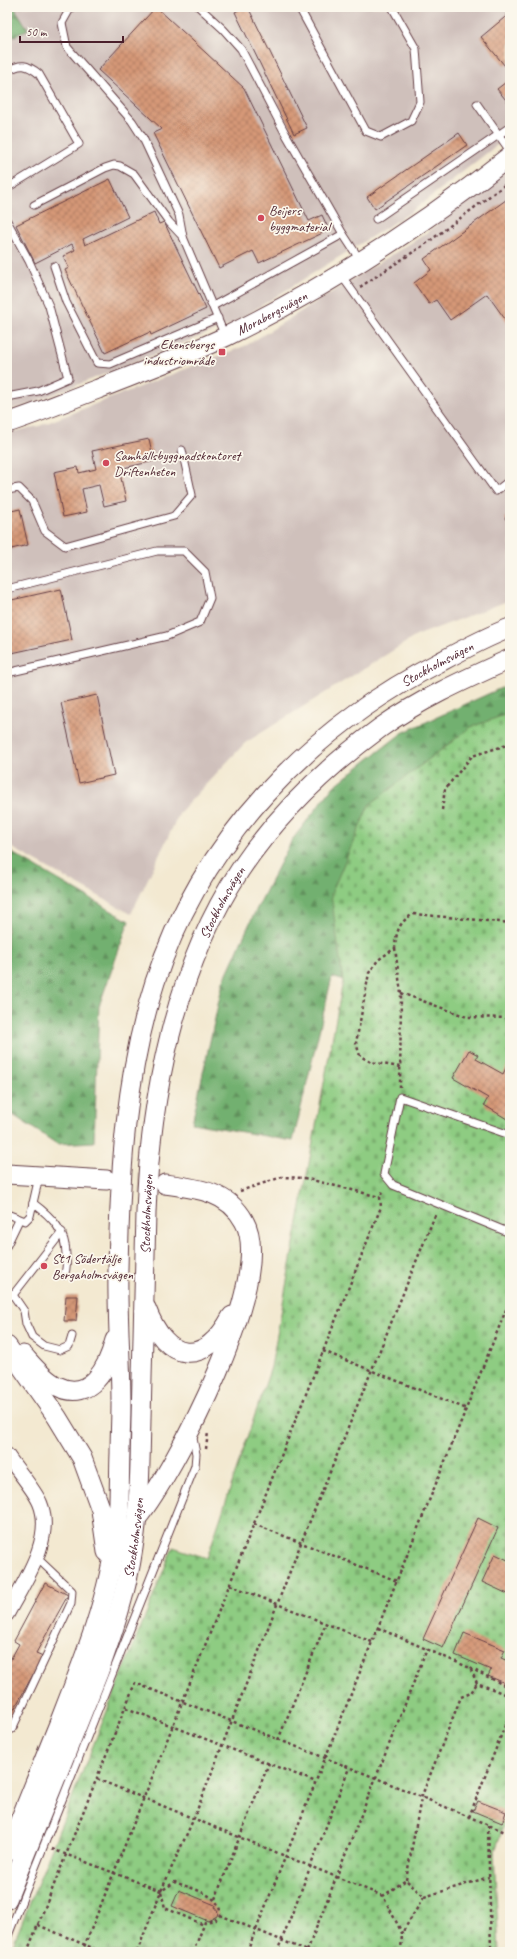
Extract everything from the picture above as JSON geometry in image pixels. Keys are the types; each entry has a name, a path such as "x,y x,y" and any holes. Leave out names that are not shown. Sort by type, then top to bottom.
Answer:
{"main road":[{"name":"Morabergsvägen","path":"7,423 174,359 226,336 360,261 434,212 510,156"},
{"name":"Stockholmsvägen","path":"7,1852 89,1646 117,1534 120,1500 121,1401 118,1329 118,1269 123,1150 135,1058 156,981 170,943 190,900 211,865 233,833 281,776 310,748 370,702 407,678 510,628"},
{"name":"Stockholmsvägen","path":"7,1900 110,1640 127,1581 137,1518 149,1157 160,1079 176,1011 189,974 222,902 240,870 284,814 332,766 383,726 452,687 510,659"},
{"path":"7,1174 107,1180"},
{"path":"137,1518 156,1491 222,1363 236,1324 249,1272 252,1253 250,1235 245,1221 237,1210 219,1196 192,1187 165,1184"},
{"path":"144,1304 151,1323 163,1341 176,1349 189,1352 209,1345 218,1337 243,1295"},
{"path":"7,1338 47,1379 56,1386 67,1390 76,1390 86,1388 94,1382 102,1372 110,1356 118,1329"},
{"path":"7,1346 57,1417 82,1458 101,1510 106,1535 109,1570"}],"street":[{"path":"7,1455 40,1503 44,1524 41,1546 7,1614"}],"lane":[{"path":"71,7 62,22 67,46 132,121 143,138 179,215 183,237 226,336"},
{"path":"199,7 223,29 241,49 284,131 360,261"},
{"path":"301,7 300,9 366,131 382,137 411,121 420,102 416,49 392,7"},
{"path":"7,71 17,65 23,64 32,68 39,74 80,144 7,188"},
{"path":"477,104 510,151"},
{"path":"376,219 510,127"},
{"path":"34,205 105,168 114,165 120,166 134,174 169,222 183,237"},
{"path":"7,221 28,261 48,306 68,378 38,391 7,397"},
{"path":"212,306 343,234"},
{"path":"54,266 66,302 97,363 110,364 218,318"},
{"path":"340,273 496,491 510,480"},
{"path":"7,490 19,488 32,501 45,531 65,546 174,516 192,495 182,450"},
{"path":"7,589 157,550 184,551 205,572 210,598 200,622 167,636 7,673"},
{"path":"510,1135 400,1097 384,1174 393,1185 510,1233"},
{"path":"7,1214 19,1220 25,1221 30,1216 39,1176"},
{"path":"33,1203 48,1214 62,1232 68,1267 64,1275"},
{"path":"7,1245 19,1220"},
{"path":"62,1232 10,1293 24,1311 26,1324 32,1337 44,1346 60,1350 69,1346 72,1336"},
{"path":"7,1938 195,1466 196,1454 190,1427"},
{"path":"12,1730 71,1603 72,1591 36,1557"}],"path":[{"path":"353,291 427,243 510,181"},
{"path":"442,810 445,789 472,756 510,744"},
{"path":"400,1097 401,993 395,948 396,934 404,919 414,914 510,923"},
{"path":"395,948 378,960 369,973 356,1043 360,1056 371,1062 400,1067"},
{"path":"401,993 467,1017 510,1018"},
{"path":"82,1952 184,1702 381,1207 380,1197 304,1178 282,1176 236,1193"},
{"path":"137,1952 161,1891 194,1818 277,1604 439,1204"},
{"path":"247,1952 510,1300"},
{"path":"323,1351 371,1369 467,1409"},
{"path":"254,1524 397,1581"},
{"path":"230,1585 372,1642"},
{"path":"278,1740 326,1623"},
{"path":"378,1628 470,1668 510,1688"},
{"path":"220,1915 308,1951 427,1649"},
{"path":"470,1668 477,1683 510,1696"},
{"path":"27,1952 135,1683 376,1778 510,1834"},
{"path":"383,1896 406,1880 421,1798 461,1697 471,1693 477,1683"},
{"path":"126,1708 316,1782"},
{"path":"469,1817 510,1713"},
{"path":"215,1899 269,1763"},
{"path":"277,1952 312,1867 349,1768"},
{"path":"97,1779 383,1896 402,1933"},
{"path":"488,1825 491,1952"},
{"path":"44,1846 161,1891"},
{"path":"401,1952 402,1933 424,1897 489,1877"},
{"path":"406,1880 424,1897"},
{"path":"161,1891 175,1882 215,1899 220,1906 220,1915 216,1920 205,1922 193,1952"},
{"path":"161,1891 165,1908 204,1925"},
{"path":"38,1925 102,1952"}],"shaded area":[{"path":"14,7 510,7 510,135 411,212 232,324 21,407 7,410 7,40 28,29"},
{"path":"510,168 510,600 416,636 245,743 180,812 131,914 7,845 7,433 39,426 247,345 422,236"}],"green space":[{"path":"7,7 14,7 28,29 7,40"},
{"path":"510,684 510,1046 466,1020 332,977 293,1141 192,1123 223,982 253,916 292,840 334,786 402,733"},
{"path":"510,713 510,1807 494,1854 499,1952 10,1952 173,1547 207,1558 271,1367 343,981 331,894 369,805 471,727"},
{"path":"7,850 129,921 99,1006 94,1142 57,1144 7,1111 7,1016 14,1013 7,995"}],"building":[{"path":"156,7 244,88 309,221 322,215 329,230 259,263 253,251 219,268 153,133 162,129 98,70"},
{"path":"244,7 248,7 307,128 294,134 235,12"},
{"path":"510,13 510,61 505,66 481,37"},
{"path":"510,79 510,105 497,89"},
{"path":"459,133 467,145 375,209 367,197"},
{"path":"110,179 128,217 83,239 85,245 154,212 159,224 164,222 206,309 151,335 150,332 105,353 65,270 69,268 63,256 75,250 72,244 35,263 16,225"},
{"path":"510,197 510,326 487,294 450,320 436,300 429,304 414,283 431,270 424,259"},
{"path":"149,439 154,461 119,469 126,501 104,506 99,485 82,489 87,512 63,517 54,472 78,467 79,473 96,469 92,451"},
{"path":"20,509 28,545 7,550 7,512"},
{"path":"510,514 510,526 505,518"},
{"path":"61,589 72,640 7,654 7,601"},
{"path":"97,695 114,775 79,783 61,703"},
{"path":"469,1050 478,1055 476,1059 503,1074 508,1064 510,1065 510,1113 507,1119 484,1105 488,1098 453,1078"},
{"path":"66,1296 78,1296 76,1321 64,1321"},
{"path":"478,1518 498,1528 443,1648 423,1639"},
{"path":"495,1554 510,1561 510,1595 482,1582"},
{"path":"45,1583 68,1595 36,1653 43,1656 11,1715 7,1713 7,1666 19,1644 14,1641"},
{"path":"464,1633 505,1650 501,1658 510,1662 510,1685 488,1676 491,1670 455,1655"},
{"path":"478,1801 506,1812 502,1823 473,1811"},
{"path":"179,1890 215,1905 214,1907 218,1912 217,1916 208,1921 172,1906"}],"tunnel":[{"path":"107,1180 164,1184"}],"place":[{"name":"Beijers byggmaterial","path":"261,218"},
{"name":"Ekensbergs industriområde","path":"222,352"},
{"name":"Samhällsbyggnadskontoret Driftenheten","path":"106,463"},
{"name":"St1 Södertälje Bergaholmsvägen","path":"44,1266"}]}
